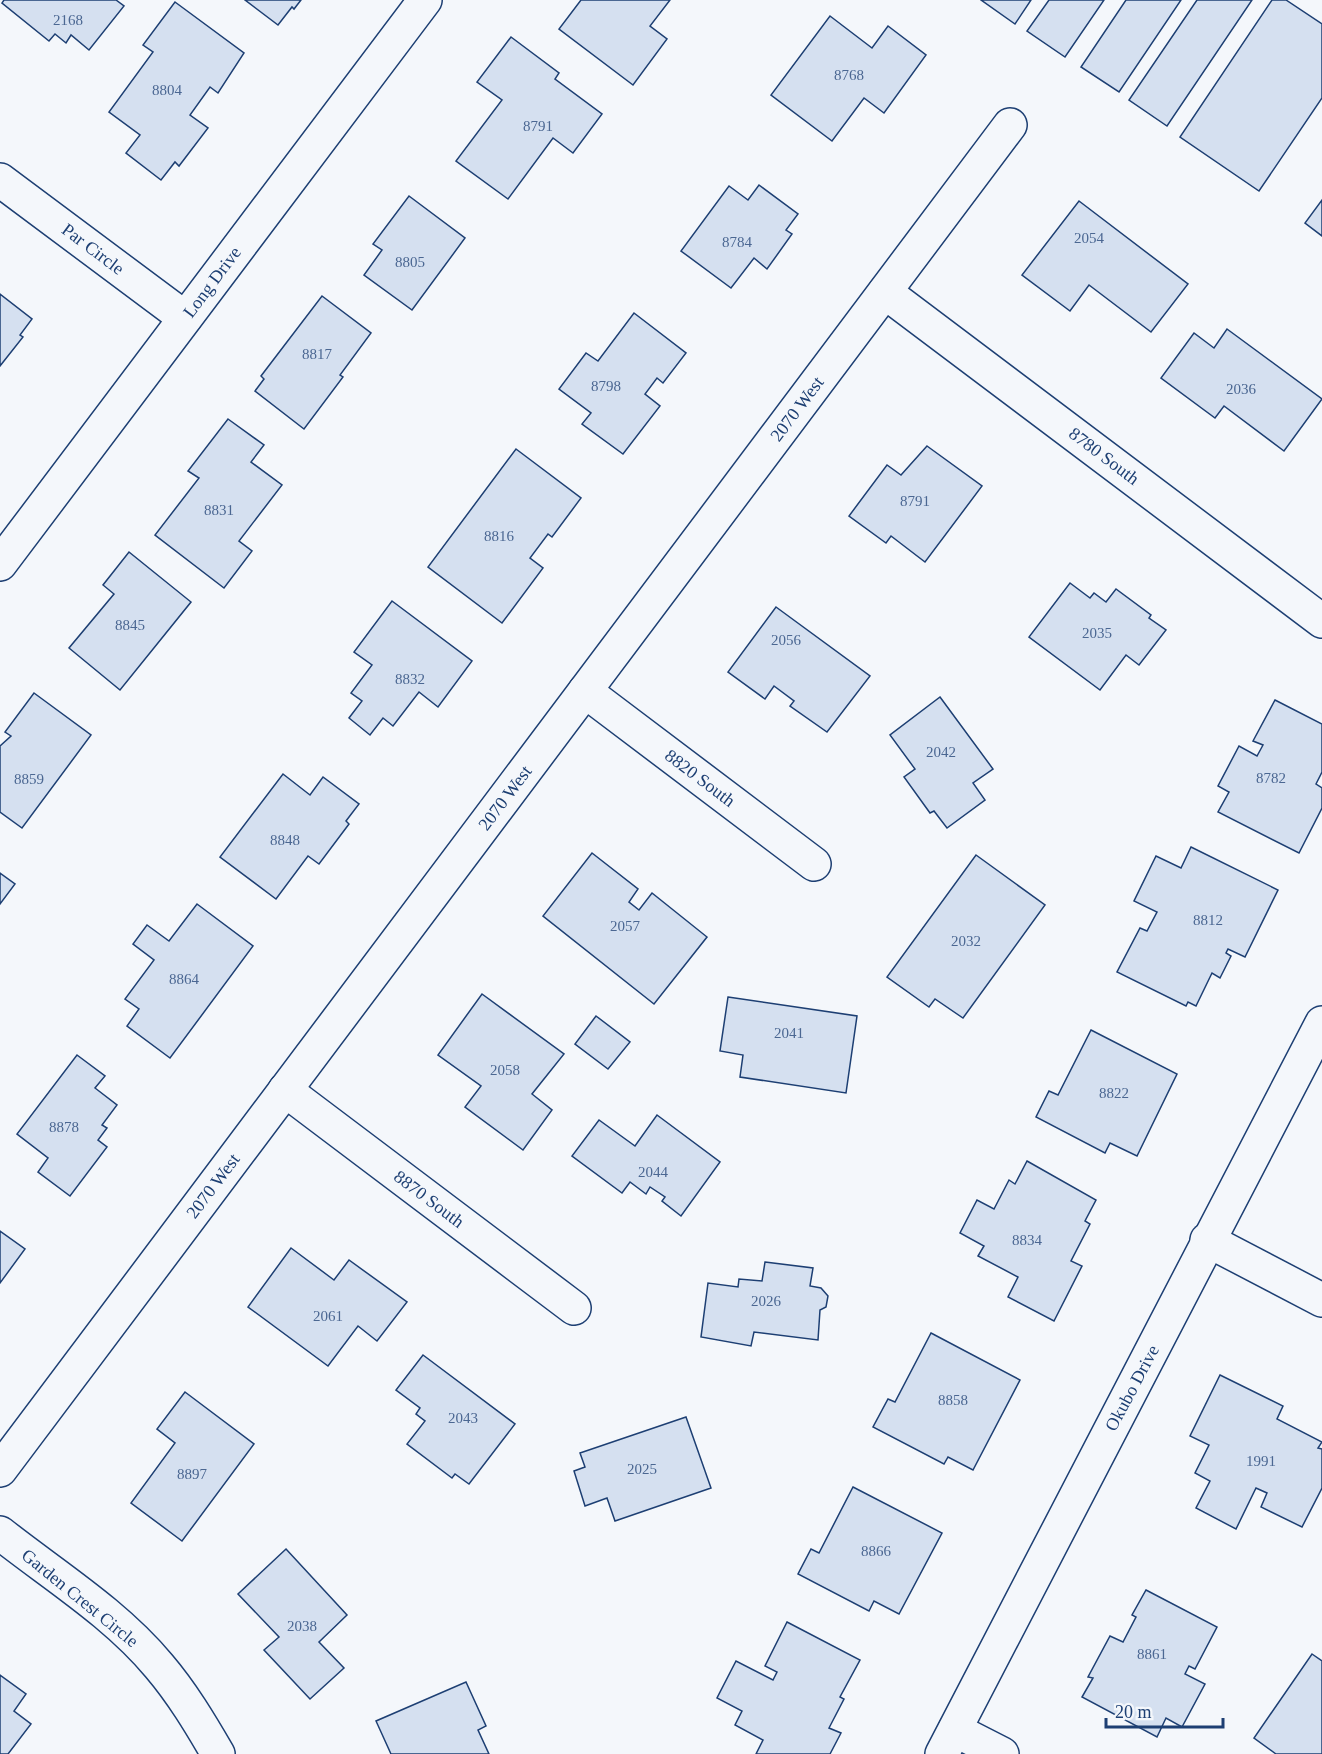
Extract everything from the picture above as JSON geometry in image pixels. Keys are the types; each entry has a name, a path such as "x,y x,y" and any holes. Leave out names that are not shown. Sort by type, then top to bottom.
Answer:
{"street":[{"name":"Long Drive","path":"0,564 425,0"},
{"name":"2070 West","path":"0,1470 1010,126"},
{"name":"Par Circle","path":"0,180 185,318"},
{"name":"8780 South","path":"885,292 1322,621"},
{"name":"8820 South","path":"585,691 814,864"},
{"name":"Okubo Drive","path":"948,1742 1322,1023"},
{"name":"8870 South","path":"285,1090 574,1308"},
{"path":"1208,1240 1322,1300"},
{"name":"Garden Crest Circle","path":"0,1533 115,1621 159,1665 195,1713 218,1754"},
{"path":"948,1742 1002,1754"}],"building":[{"path":"4,0 116,0 124,6 89,50 71,35 66,43 55,34 49,41 2,3"},
{"path":"245,0 301,0 294,9 292,7 278,25"},
{"path":"581,0 670,0 650,26 667,39 633,85 559,29"},
{"path":"981,0 1031,0 1015,24"},
{"path":"1049,0 1104,0 1065,57 1027,31"},
{"path":"1126,0 1181,0 1119,92 1081,67"},
{"path":"1197,0 1252,0 1167,126 1129,100"},
{"path":"1272,0 1286,0 1322,24 1322,98 1259,191 1180,137"},
{"path":"175,2 244,53 218,93 210,87 190,115 208,128 179,166 175,162 161,180 126,153 140,135 109,112 153,52 143,45"},
{"path":"830,16 872,48 888,26 926,55 884,113 864,98 832,141 771,95"},
{"path":"511,37 559,73 555,79 602,114 573,153 553,138 508,199 456,161 502,100 477,82"},
{"path":"759,185 798,214 786,230 792,234 767,269 754,258 731,288 681,251 729,186 748,200"},
{"path":"409,196 465,238 412,310 364,275 382,250 373,244"},
{"path":"1322,200 1322,236 1305,223"},
{"path":"1079,201 1188,284 1151,332 1089,285 1070,311 1022,275"},
{"path":"0,294 32,319 20,335 23,337 0,366"},
{"path":"322,296 371,333 340,375 343,377 304,429 255,391 264,379 261,376"},
{"path":"634,313 686,353 663,383 657,378 645,394 660,406 623,454 582,424 591,413 559,389 586,353 598,361"},
{"path":"1227,329 1322,399 1284,451 1224,406 1215,418 1161,378 1194,333 1214,348"},
{"path":"228,419 264,445 251,462 282,485 239,541 252,551 224,588 155,535 199,478 188,471"},
{"path":"927,446 982,486 925,562 891,536 886,543 849,516 887,465 901,475"},
{"path":"516,449 581,498 552,537 548,534 530,558 543,568 502,623 428,567"},
{"path":"129,552 191,602 120,690 69,648 114,594 103,585"},
{"path":"1070,583 1090,598 1094,593 1106,602 1116,589 1151,615 1149,618 1166,630 1139,665 1126,655 1100,690 1029,637"},
{"path":"392,601 472,661 438,707 419,692 393,726 383,718 370,735 349,718 362,701 351,693 372,665 354,652"},
{"path":"776,607 870,676 827,732 790,706 794,701 774,686 765,699 728,672"},
{"path":"34,693 91,735 22,828 0,812 0,746 11,736 5,732"},
{"path":"940,697 993,769 973,783 985,800 947,828 934,811 930,813 904,777 915,769 890,735"},
{"path":"1275,700 1322,724 1322,772 1316,784 1322,788 1322,808 1299,853 1218,812 1229,792 1218,786 1239,746 1257,756 1263,745 1253,741"},
{"path":"283,774 310,795 323,777 359,804 346,821 349,824 319,864 308,856 276,899 220,857"},
{"path":"1191,847 1278,890 1245,957 1228,949 1226,953 1231,956 1220,978 1212,973 1196,1006 1188,1002 1186,1006 1117,972 1140,928 1147,931 1157,912 1134,901 1156,856 1181,868"},
{"path":"592,853 638,889 629,902 639,910 652,893 707,937 654,1004 543,916"},
{"path":"976,855 1045,905 963,1018 935,999 929,1007 887,977"},
{"path":"0,873 15,884 0,904"},
{"path":"197,904 253,946 170,1058 127,1026 139,1009 125,999 154,960 133,944 147,925 169,941"},
{"path":"482,994 564,1054 532,1094 552,1110 523,1150 465,1107 481,1086 438,1055"},
{"path":"728,997 857,1016 846,1093 740,1077 743,1055 720,1051"},
{"path":"596,1016 630,1042 608,1069 575,1044"},
{"path":"1091,1030 1177,1074 1137,1156 1110,1143 1105,1153 1036,1117 1049,1091 1058,1095"},
{"path":"77,1055 105,1076 95,1088 117,1105 102,1125 107,1128 98,1140 107,1147 70,1196 38,1172 48,1158 17,1134"},
{"path":"657,1115 720,1162 681,1216 662,1201 665,1197 650,1187 646,1194 630,1182 622,1193 572,1156 599,1120 635,1146"},
{"path":"1027,1161 1096,1200 1085,1221 1090,1224 1071,1261 1082,1266 1054,1321 1008,1297 1018,1277 978,1256 984,1246 960,1233 977,1200 994,1209 1009,1180 1015,1184"},
{"path":"0,1231 25,1249 0,1283"},
{"path":"291,1248 334,1280 349,1260 407,1302 377,1341 358,1326 328,1366 248,1307"},
{"path":"765,1262 813,1268 810,1286 821,1288 828,1296 826,1307 820,1310 818,1340 754,1332 751,1346 701,1337 708,1283 738,1287 739,1279 762,1281"},
{"path":"931,1333 1020,1380 973,1470 948,1457 944,1464 873,1427 888,1399 895,1402"},
{"path":"423,1355 515,1424 469,1484 455,1474 452,1478 407,1444 425,1421 416,1414 420,1408 396,1390"},
{"path":"1220,1375 1283,1406 1277,1419 1322,1442 1318,1448 1322,1449 1322,1488 1302,1527 1261,1507 1267,1493 1256,1488 1236,1529 1196,1508 1210,1481 1195,1473 1209,1445 1190,1436"},
{"path":"185,1392 254,1444 182,1541 131,1503 175,1443 157,1429"},
{"path":"686,1417 711,1488 615,1521 607,1498 585,1506 574,1471 585,1467 580,1453"},
{"path":"853,1487 942,1533 899,1614 874,1601 869,1611 798,1574 811,1549 819,1553"},
{"path":"286,1549 347,1615 319,1642 344,1668 310,1699 264,1650 279,1637 238,1594"},
{"path":"1146,1590 1217,1627 1195,1669 1189,1666 1185,1674 1205,1684 1182,1727 1166,1718 1157,1737 1082,1697 1093,1678 1088,1677 1110,1636 1123,1642 1136,1617 1132,1615"},
{"path":"787,1622 860,1660 840,1697 844,1699 829,1728 841,1733 830,1754 756,1754 763,1740 735,1725 742,1711 717,1698 736,1661 773,1680 777,1672 765,1666"},
{"path":"1312,1654 1322,1661 1322,1754 1276,1754 1254,1738"},
{"path":"0,1675 26,1694 14,1711 31,1724 8,1754 0,1754"},
{"path":"466,1682 486,1726 478,1730 489,1754 391,1754 376,1721"}]}
